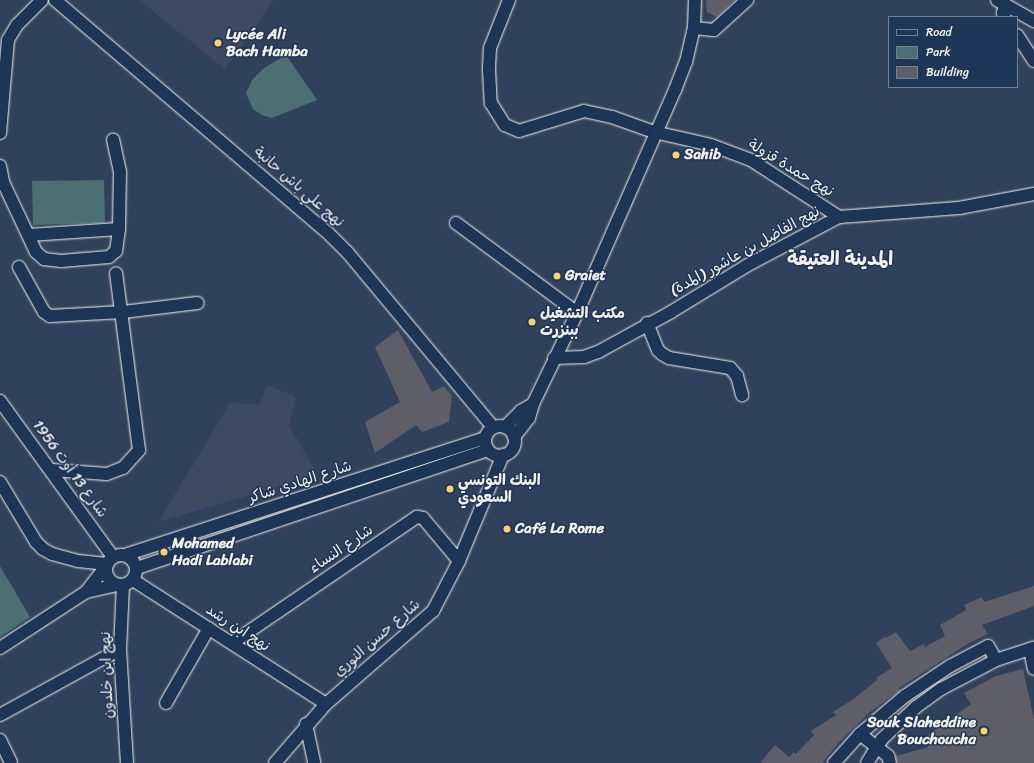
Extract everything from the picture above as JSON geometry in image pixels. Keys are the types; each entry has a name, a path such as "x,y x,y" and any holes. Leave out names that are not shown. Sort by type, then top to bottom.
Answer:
{"street":[{"path":"0,133 8,40 17,25 42,0"},
{"name":"نهج علي باش حانبة","path":"56,0 329,234 348,253 499,427"},
{"name":"نهج حمدة قزولة","path":"509,0 490,48 489,70 491,103 505,125 519,131 584,111 612,117 654,132 711,145 751,160 839,217"},
{"path":"533,404 499,427 486,444 497,456 503,455 511,450 514,437 529,418 533,404 577,313 654,132 686,62 694,28 695,0"},
{"path":"694,28 714,30 747,0"},
{"path":"1001,2 1004,16"},
{"path":"1001,2 1034,21"},
{"path":"1018,37 1034,61"},
{"path":"0,166 3,182 36,252 44,259 61,261 109,257 116,251 119,229 120,172 113,140"},
{"name":"نهج الفاضل بن عاشور (المدة)","path":"554,358 584,357 598,352 648,323 671,312 746,266 839,217 959,208 1034,194"},
{"path":"456,223 577,313"},
{"path":"29,235 119,229"},
{"path":"19,267 44,312 50,316 123,312 197,303"},
{"path":"52,470 107,474 123,468 138,450 123,312 116,273"},
{"path":"648,323 658,350 662,354 669,358 730,368 737,376 742,395"},
{"name":"شارع 13 أوت 1956","path":"0,401 52,470 113,561"},
{"path":"499,427 514,437"},
{"name":"شارع الهادي شاكر","path":"113,561 486,444"},
{"name":"شارع الهادي شاكر","path":"86,592 128,580 486,444"},
{"name":"شارع حسن النوري","path":"275,763 306,724 326,704 424,622 439,602 459,561 503,455"},
{"path":"0,482 36,542 43,549 52,554 78,561 113,561 130,558 128,580 108,578 113,561"},
{"name":"شارع النساء","path":"232,643 417,517 423,518 459,561"},
{"path":"0,648 86,592 113,561"},
{"name":"نهج ابن رشد","path":"128,580 209,628 326,704"},
{"name":"نهج ابن خلدون","path":"127,763 120,650 128,580"},
{"path":"166,703 209,628"},
{"path":"834,763 860,734 905,696 950,666 988,646 996,660"},
{"path":"867,763 877,746 916,707 960,678 996,660 1032,648 1034,669"},
{"path":"0,715 120,650"},
{"path":"306,724 314,763"},
{"path":"860,734 888,756 890,763"},
{"path":"0,740 11,763"}],"shaded area":[{"name":"Lycée Ali Bach Hamba","path":"139,0 274,0 225,69"},
{"path":"267,385 296,397 289,426 318,475 158,522 230,403 260,404"}],"green space":[{"path":"286,55 317,100 272,118 262,115 253,109 246,93 252,80 264,68"},
{"path":"104,180 105,223 33,225 32,181"},
{"path":"0,566 30,617 0,637"}],"building":[{"path":"706,0 735,0 717,17 707,12"},
{"path":"398,330 432,392 444,386 452,396 449,422 422,432 416,425 375,453 365,422 400,402 375,347"},
{"path":"1034,586 1034,606 982,625 988,634 969,643 899,688 901,690 870,712 840,741 822,763 760,763 775,745 789,757 794,752 796,754 814,735 811,731 836,715 833,712 855,698 877,680 876,678 892,668 876,643 884,637 886,638 896,632 910,651 924,644 925,647 945,636 940,625 966,610 964,605 982,597 984,602"},
{"name":"Souk Slaheddine Bouchoucha","path":"1023,669 1034,719 1034,763 897,763 896,756 928,747 925,737 971,704 964,693 996,676"}],"place":[{"name":"Lycée Ali Bach Hamba","path":"218,43"},
{"name":"Sahib","path":"676,155"},
{"name":"Graiet","path":"557,276"},
{"name":"مكتب التشغيل ببنزرت","path":"532,322"},
{"name":"البنك التونسي السعودي","path":"450,489"},
{"name":"Café La Rome","path":"507,529"},
{"name":"Mohamed Hadi Lablabi","path":"164,552"},
{"name":"Souk Slaheddine Bouchoucha","path":"984,731"}],"district":[{"name":"المدينة العتيقة","path":"840,259"}]}
